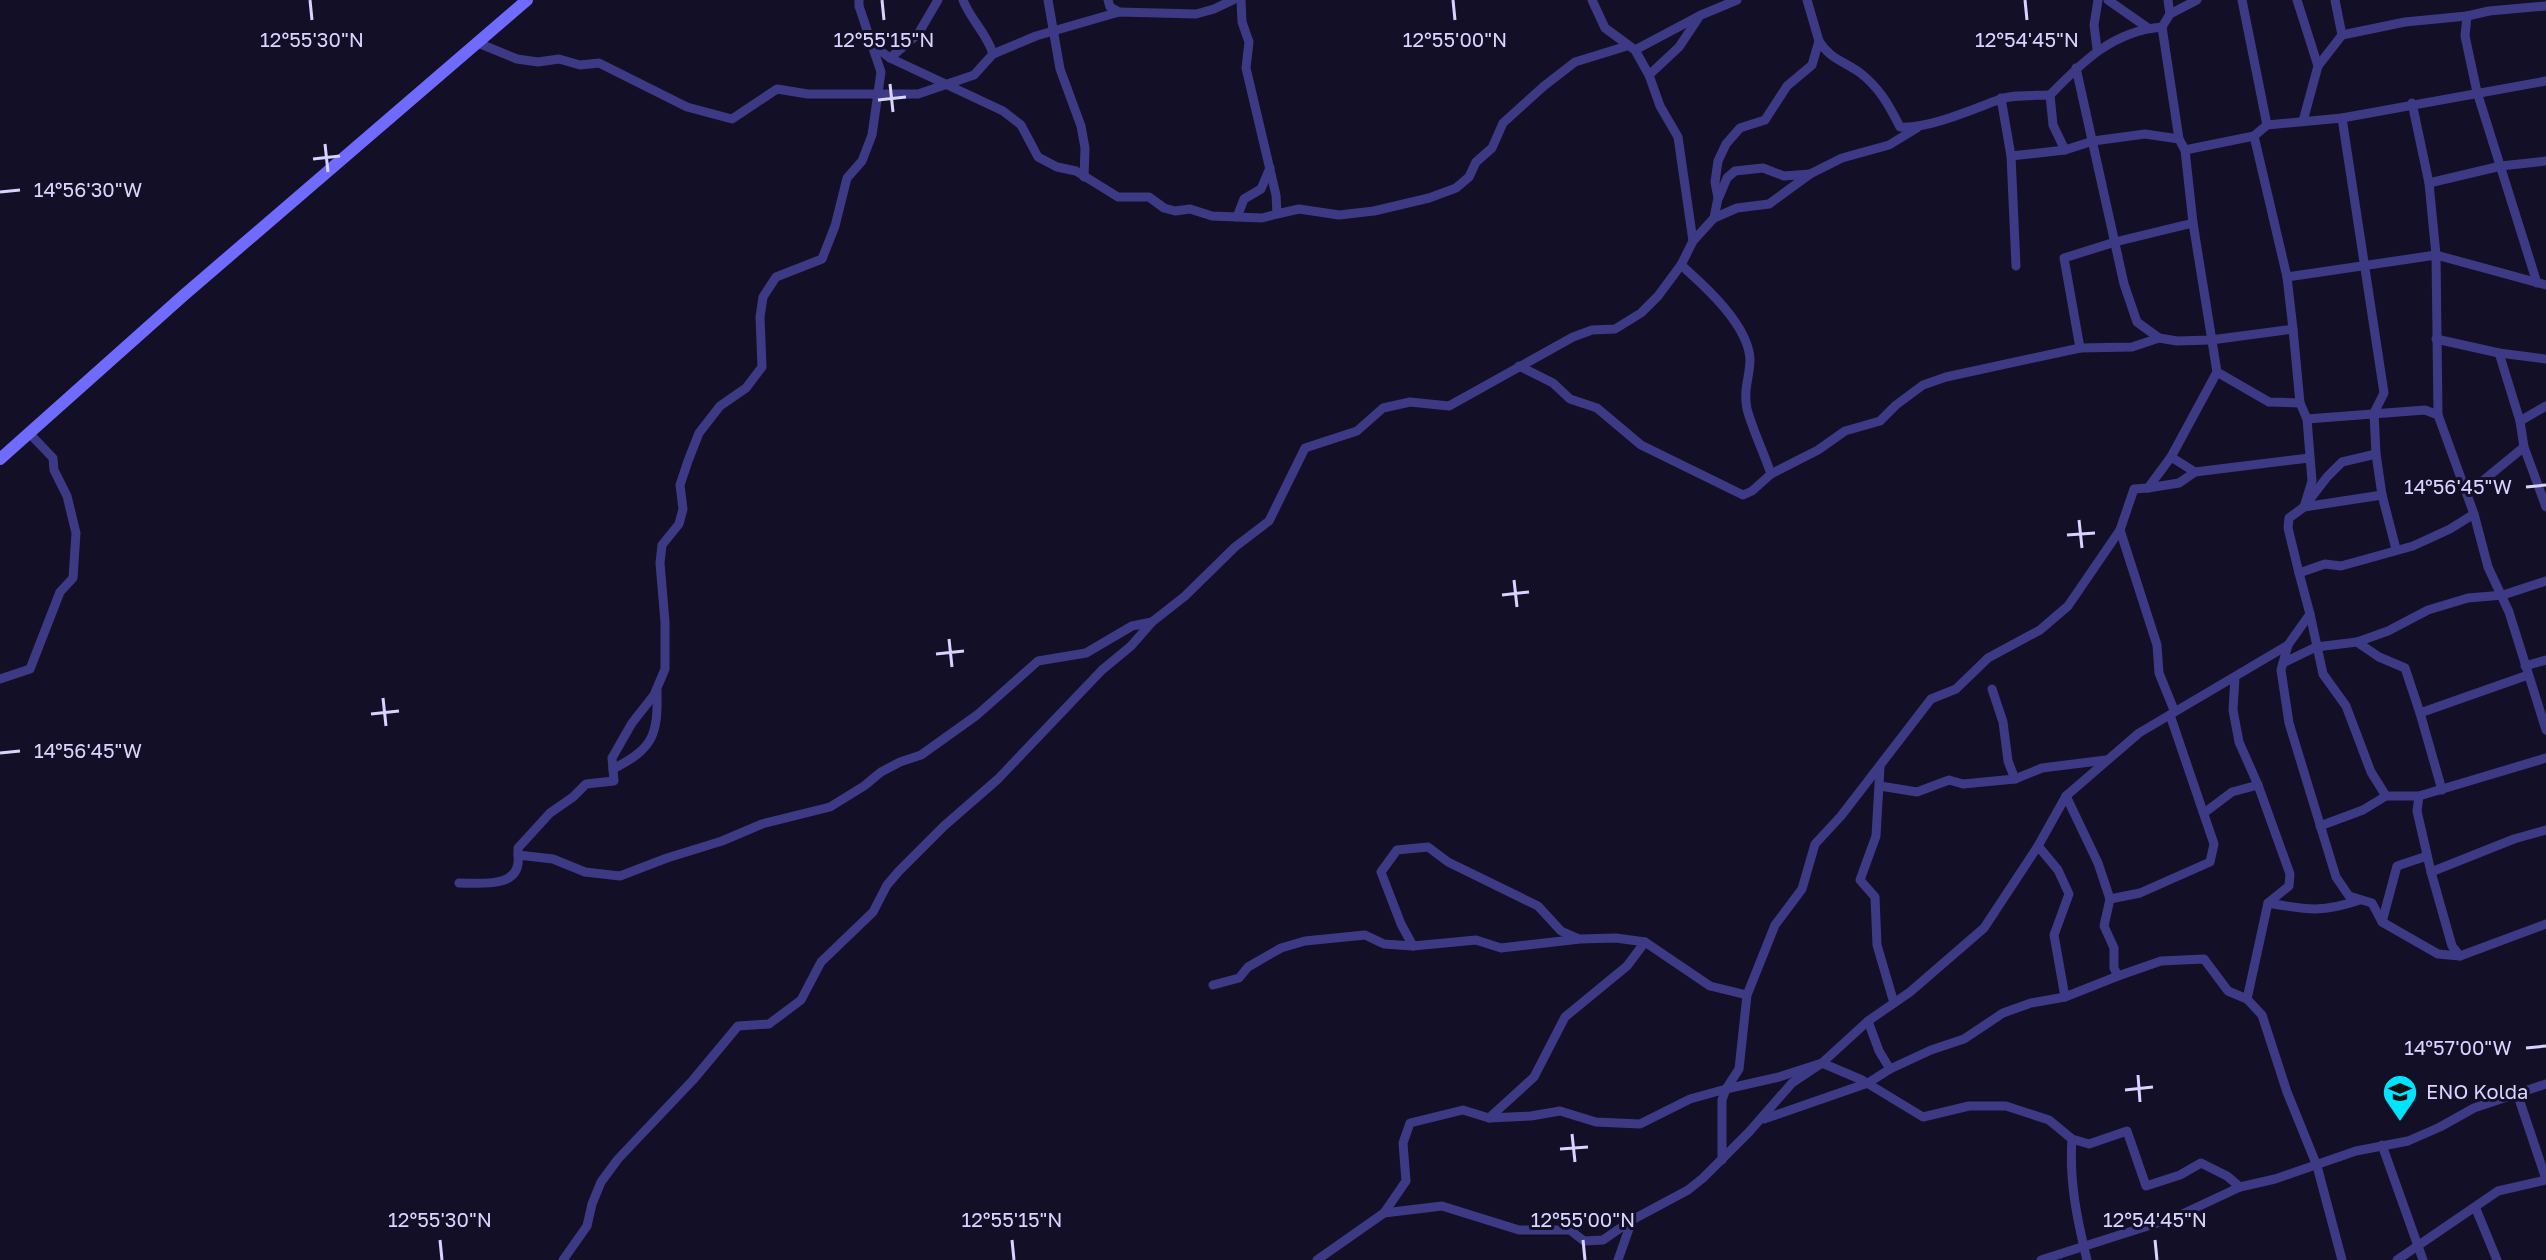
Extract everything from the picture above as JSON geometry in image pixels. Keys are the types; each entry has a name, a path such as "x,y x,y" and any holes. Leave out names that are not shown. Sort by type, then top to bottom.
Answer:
{"main road":[{"path":"0,459 242,244 527,0"}],"street":[{"path":"890,58 918,34 938,0"},
{"path":"963,0 970,18 989,41 993,54"},
{"path":"1048,0 1060,69 1081,126 1085,148 1084,177"},
{"path":"1108,0 1110,7 1119,12"},
{"path":"478,43 517,59 538,62 559,59 580,65 599,63 687,107 732,119 777,89 808,94 918,94 974,75 993,54 1053,31 1119,12 1196,14 1233,0"},
{"path":"1241,0 1242,22 1249,42 1246,68 1276,195 1277,214"},
{"path":"1592,0 1605,28 1631,48 1649,75 1660,106 1678,137 1693,241"},
{"path":"874,46 890,58 1003,111 1021,125 1038,157 1057,167 1076,171 1118,197 1149,197 1164,208 1175,211 1190,209 1212,216 1262,218 1299,209 1339,215 1374,211 1456,188 1469,177 1476,162 1492,148 1503,123 1575,62 1631,48 1737,0"},
{"path":"1807,0 1819,41 1827,54 1858,71 1884,95 1900,127 1917,128"},
{"path":"2097,49 2094,25 2098,0"},
{"path":"2108,0 2148,28"},
{"path":"2168,0 2170,14"},
{"path":"2148,488 2171,457 2217,372 2193,223 2185,150 2179,139 2162,27 2170,14 2197,0"},
{"path":"2242,0 2267,125"},
{"path":"2297,0 2318,66"},
{"path":"2335,0 2342,35"},
{"path":"459,883 502,883 514,874 519,861 518,848 550,813 586,784 614,781 612,758 657,688 665,669 660,563 662,545 679,524 683,509 680,485 688,461 699,433 720,406 746,388 762,367 760,317 763,297 776,277 822,259 835,226 847,178 862,161 872,135 881,72 858,2"},
{"path":"2303,121 2318,66 2342,35 2405,22 2467,16 2488,5 2546,6"},
{"path":"1649,75 1679,47 1701,15"},
{"path":"2467,16 2465,36 2477,92 2542,284"},
{"path":"563,1260 587,1226 601,1182 618,1159 693,1080 738,1026 769,1024 801,1000 821,962 873,912 887,885 899,871 998,779 1152,622 1185,596 1235,547 1269,521 1305,448 1357,431 1383,408 1410,402 1449,406 1573,337 1592,330 1615,329 1641,313 1658,296 1681,265 1693,241 1714,218 1737,208 1769,204 1810,174 1842,158 1889,145 1934,121 1978,110 2001,98 2050,95 2097,49 2148,28 2162,27"},
{"path":"1718,198 1715,182 1718,161 1726,144 1740,128 1765,120 1787,86 1812,65 1819,41"},
{"path":"2076,68 2124,284 2137,322 2159,338 2177,341 2211,340 2293,329"},
{"path":"2185,150 2254,136 2267,125 2342,118 2546,81"},
{"path":"2050,95 2053,125 2065,150"},
{"path":"2001,98 2011,156 2016,266"},
{"path":"2412,103 2429,183 2436,255 2438,415 2468,493 2488,567 2503,595 2546,730"},
{"path":"2342,118 2384,393 2374,413 2376,454 2382,495 2396,549"},
{"path":"2011,156 2065,150 2093,141 2145,134 2179,139"},
{"path":"2254,136 2287,277 2300,403 2307,419 2312,481 2304,507"},
{"path":"2429,183 2501,166 2546,161"},
{"path":"1237,217 1244,199 1261,189 1270,168"},
{"path":"1714,218 1718,198 1727,178 1735,171 1763,168 1784,176 1810,174"},
{"path":"2080,348 2064,258 2193,223"},
{"path":"2287,277 2436,255 2542,284"},
{"path":"1681,265 1741,326 1750,361 1745,385 1747,409 1771,474"},
{"path":"1519,366 1553,383 1570,399 1597,408 1641,445 1743,495 1771,474 1818,450 1845,431 1880,421 1923,385 1946,377 2080,348 2132,347 2159,338"},
{"path":"2436,339 2499,353 2546,359"},
{"path":"2499,353 2520,421 2524,447 2545,502"},
{"path":"2217,372 2269,402 2300,403"},
{"path":"2520,421 2546,406"},
{"path":"2307,419 2425,410 2438,415"},
{"path":"0,679 30,669 60,592 73,578 75,562 76,533 67,496 54,470 53,458 29,433"},
{"path":"2468,493 2524,447"},
{"path":"2376,454 2342,462 2304,507 2289,518 2288,528 2323,674 2346,706 2371,772 2386,796"},
{"path":"2171,457 2195,472"},
{"path":"1722,1160 1722,1100 1739,1069 1747,995 1775,925 1802,889 1815,844 1880,767 1931,699 1956,689 1988,658 2040,630 2068,606 2120,530 2134,489 2179,483 2195,472 2309,458"},
{"path":"2304,507 2382,495"},
{"path":"2299,573 2325,564 2341,566 2413,546 2474,514"},
{"path":"2110,899 2140,893 2210,862 2214,844 2159,673 2157,645 2120,530"},
{"path":"2283,663 2316,647 2357,642 2388,631 2428,610 2468,598 2503,595 2546,581"},
{"path":"2310,614 2288,645 2281,670 2289,723 2336,877 2349,896 2372,903 2382,922 2438,954 2460,956 2546,924"},
{"path":"518,855 553,859 585,872 620,876 762,824 830,807 881,772 921,755 977,715 1038,661 1086,653 1132,626 1152,622"},
{"path":"2357,642 2379,657 2405,668 2442,790"},
{"path":"1384,1213 1442,1206 1519,1230 1570,1230 1584,1241 1603,1240 1632,1220 1688,1190 1722,1160 1792,1083 1822,1063 1868,1021 1984,928 2038,846 2066,796 2139,733 2288,645"},
{"path":"2420,713 2527,671 2546,660"},
{"path":"2235,677 2233,710 2239,742 2290,874 2289,886 2268,903 2247,999"},
{"path":"613,769 640,755 654,735 658,714 657,688"},
{"path":"1992,689 2003,722 2008,761 2015,779"},
{"path":"2320,826 2363,810 2386,796 2419,796 2546,758"},
{"path":"1880,786 1917,792 1949,780 1963,784 2015,779 2042,768 2106,760"},
{"path":"1880,767 1876,836 1860,880 1875,897 1877,945 1894,1003"},
{"path":"2204,813 2232,792 2258,785"},
{"path":"2066,796 2098,863 2110,899 2104,926 2114,948 2114,968 2118,976"},
{"path":"2419,796 2417,811 2431,872 2452,946 2460,956"},
{"path":"2431,872 2514,839 2546,830"},
{"path":"2038,846 2058,870 2069,894 2054,935 2065,997"},
{"path":"1413,946 1381,872 1397,850 1428,847 1448,862 1538,906 1561,931 1580,939"},
{"path":"2382,922 2397,866 2427,856"},
{"path":"2268,903 2313,911 2333,909 2360,900"},
{"path":"1213,985 1239,978 1248,967 1281,948 1305,941 1365,935 1384,944 1413,946 1476,940 1501,948 1616,938 1645,942 1710,986 1747,995"},
{"path":"1489,1118 1534,1077 1565,1017 1627,966 1645,942"},
{"path":"1760,1120 1868,1083 1931,1050 1964,1039 2003,1013 2031,1003 2065,997 2161,961 2204,959 2228,991 2247,999 2262,1015 2287,1092 2317,1166 2342,1260"},
{"path":"1868,1021 1879,1051 1890,1069"},
{"path":"1317,1260 1384,1213 1406,1181 1403,1143 1410,1123 1463,1110 1489,1118 1560,1111 1596,1122 1640,1124 1690,1099 1822,1063 1868,1083 1923,1117 1969,1106 2006,1106 2049,1120 2072,1139 2089,1144 2127,1131 2146,1186 2180,1175 2201,1163 2227,1176 2240,1187"},
{"path":"2041,1260 2176,1217 2240,1187 2317,1166 2356,1151 2408,1141 2474,1108 2546,1084"},
{"path":"2397,1260 2476,1209 2498,1191 2546,1180 2517,1093"},
{"path":"2072,1139 2072,1191 2087,1260"},
{"path":"2382,1145 2423,1260"},
{"path":"2476,1209 2497,1260"},
{"path":"1618,1260 1632,1220"}],"place":[{"name":"ENO Kolda","path":"2400,1123"}]}
